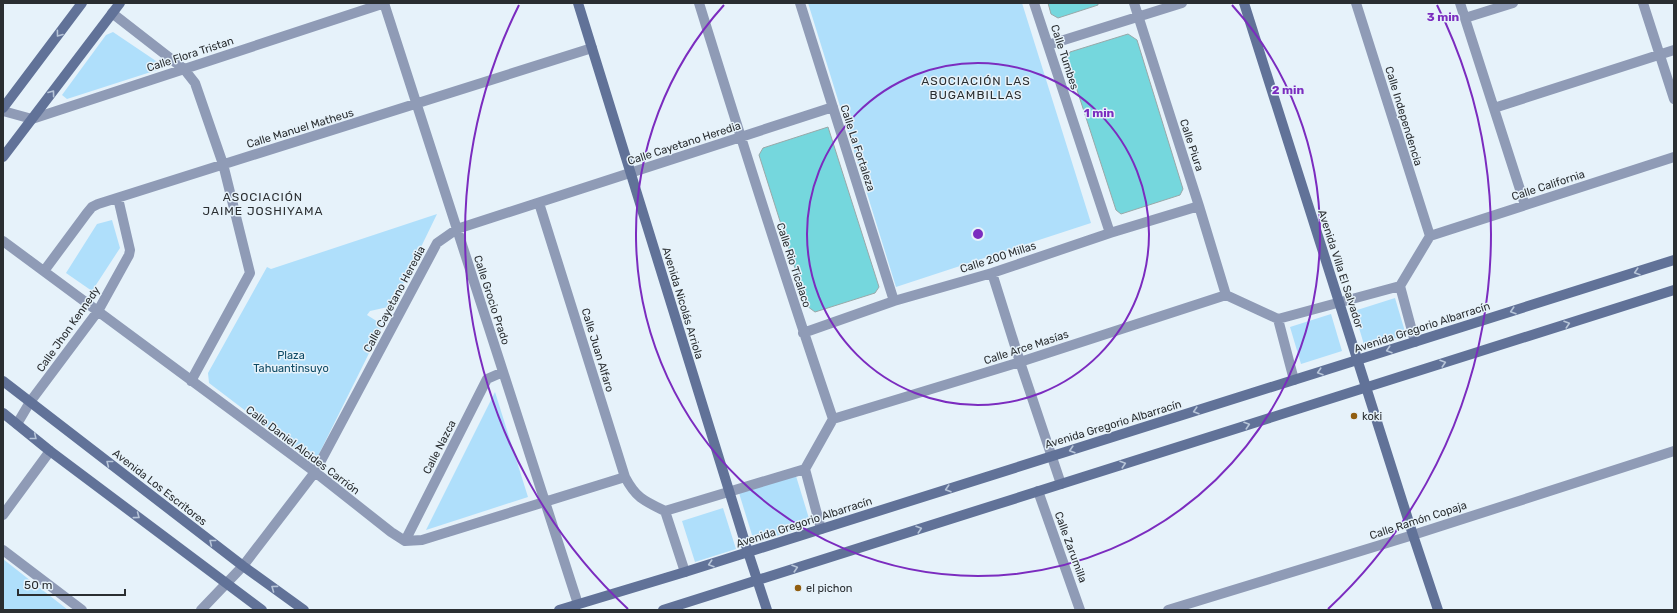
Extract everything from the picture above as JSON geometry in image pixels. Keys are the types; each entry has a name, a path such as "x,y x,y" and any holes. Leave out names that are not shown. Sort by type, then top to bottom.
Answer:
{"street":[{"path":"32,119 3,109 82,3"},
{"path":"3,157 120,3"},
{"name":"Calle Flora Tristan","path":"32,119 384,3"},
{"name":"Calle Grocio Prado","path":"384,3 578,604"},
{"name":"Avenida Nicolás Arriola","path":"578,3 729,492 767,610"},
{"name":"Calle Rio Ticalaco","path":"699,3 740,138 803,333 833,419"},
{"name":"Calle La Fortaleza","path":"800,3 894,301"},
{"name":"Calle Tumbes","path":"1034,3 1110,233"},
{"name":"Calle Piura","path":"1134,3 1226,295"},
{"path":"1048,45 1182,3"},
{"name":"Avenida Villa El Salvador","path":"1244,3 1438,610"},
{"name":"Calle Independencia","path":"1356,3 1430,236"},
{"path":"1460,3 1525,205"},
{"path":"1465,18 1513,3"},
{"path":"1644,3 1674,99"},
{"path":"112,14 184,69 195,83 223,164 250,273 191,381"},
{"name":"Calle Manuel Matheus","path":"44,271 92,207 223,164 592,48"},
{"path":"1494,108 1674,50"},
{"name":"Calle Cayetano Heredia","path":"201,610 243,566 315,472 437,243 457,229 833,108"},
{"name":"Calle California","path":"1430,236 1674,157"},
{"name":"Calle Jhon Kennedy","path":"16,424 30,402 98,311 129,255 129,243 118,198"},
{"name":"Calle Juan Alfaro","path":"539,203 625,477 632,490 641,499 664,511"},
{"name":"Calle 200 Millas","path":"803,333 894,301 992,273 1110,233 1199,206"},
{"path":"1226,295 1278,319 1400,286 1430,236"},
{"name":"Calle Daniel Alcides Carrión","path":"3,241 315,472 391,532 405,541"},
{"name":"Avenida Gregorio Albarracín","path":"559,610 685,572 1674,260"},
{"path":"992,273 1061,484"},
{"path":"1400,286 1416,342"},
{"path":"662,610 1674,290"},
{"name":"Calle Arce Masías","path":"833,419 1020,362 1226,295"},
{"path":"1278,319 1294,380"},
{"name":"Calle Nazca","path":"405,541 487,379 503,372"},
{"name":"Avenida Los Escritores","path":"3,381 243,566 304,610"},
{"path":"3,413 50,451 262,610"},
{"path":"685,572 664,511 805,469 833,419"},
{"path":"3,515 50,451"},
{"name":"Calle Ramón Copaja","path":"1168,610 1413,535 1674,451"},
{"path":"805,469 821,529"},
{"path":"405,541 422,540 625,477"},
{"name":"Calle Zarumilla","path":"1038,491 1080,610"},
{"path":"3,550 82,610"}],"green space":[{"path":"808,3 1022,3 1091,223 896,287"},
{"path":"113,32 159,63 157,70 67,99 62,95 106,35"},
{"name":"Plaza Tahuantinsuyo","path":"437,214 391,309 388,307 370,311 367,315 383,325 318,456 310,460 209,383 208,373 267,267 271,269"},
{"path":"112,220 120,248 92,291 66,273 97,224"},
{"path":"1395,298 1406,335 1365,348 1354,311"},
{"path":"1331,314 1342,351 1301,364 1290,327"},
{"path":"495,392 528,497 426,530"},
{"path":"796,476 811,525 764,540 752,535 739,493"},
{"path":"723,508 736,549 695,562 682,521"},
{"path":"3,559 68,610 3,610"}],"building":[{"path":"1048,3 1098,3 1098,5 1058,18 1051,14"},
{"path":"1128,34 1137,40 1183,189 1180,195 1121,214 1116,210 1067,59 1070,52"},
{"path":"828,127 879,287 875,293 815,312 807,306 759,155 763,148"}],"place":[{"name":"koki","path":"1354,416"},
{"name":"el pichon","path":"798,588"}],"district":[{"name":"ASOCIACIÓN LAS BUGAMBILLAS","path":"976,88"},
{"name":"ASOCIACIÓN JAIME JOSHIYAMA","path":"263,204"}]}
